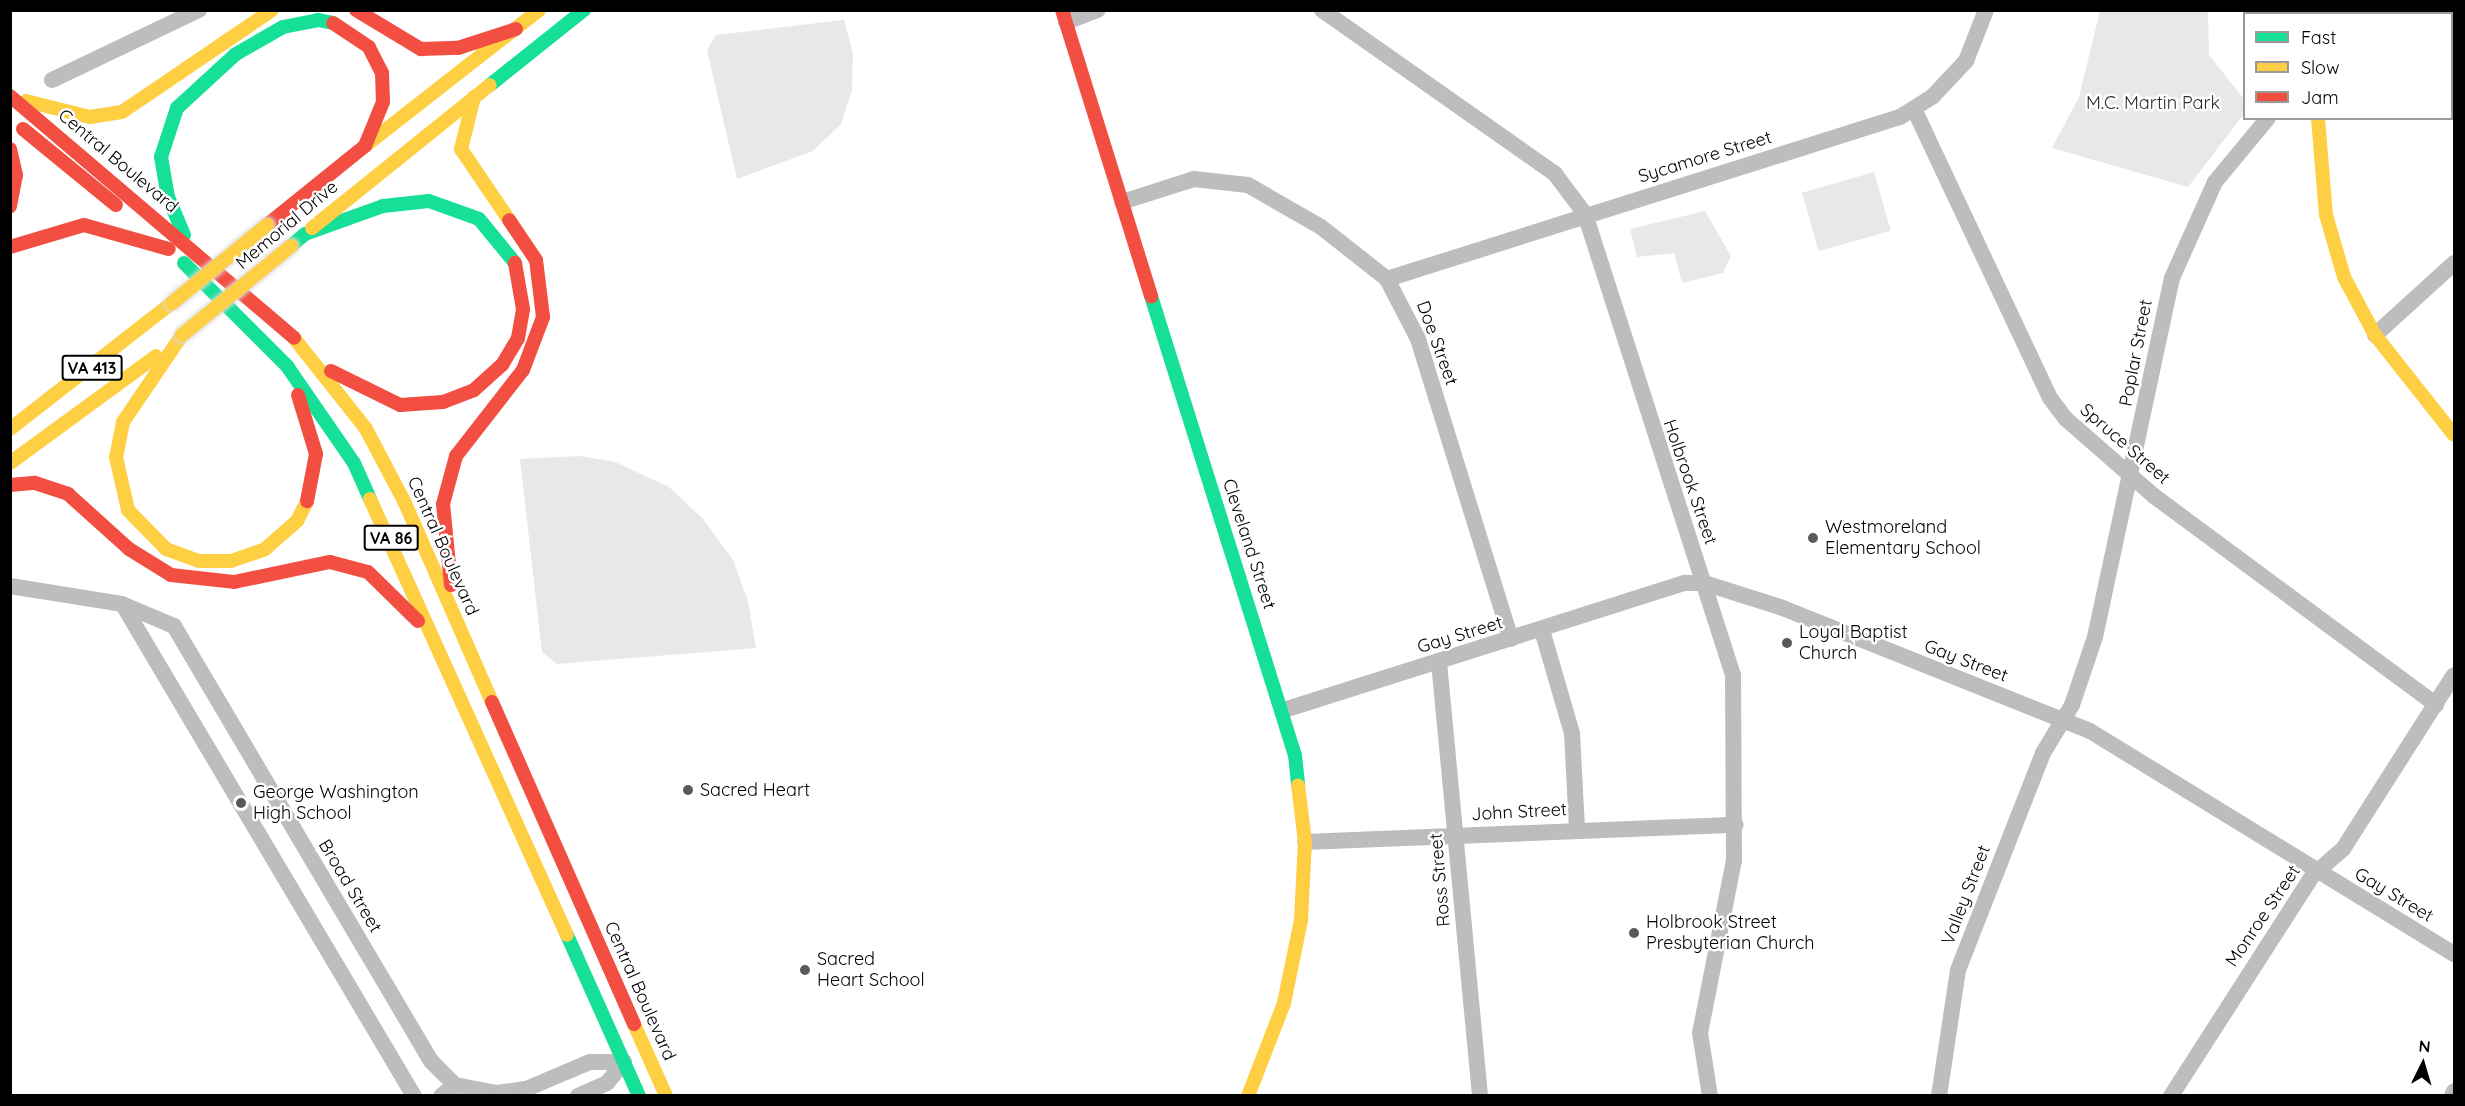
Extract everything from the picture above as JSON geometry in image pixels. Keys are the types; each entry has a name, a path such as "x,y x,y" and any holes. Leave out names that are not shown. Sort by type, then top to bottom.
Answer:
{"main road":[{"path":"10,95 63,113 90,117 123,112 272,10"},
{"path":"356,10 393,37 421,49 458,48 516,28"},
{"name":"Memorial Drive","path":"10,429 172,303 365,146 539,10"},
{"name":"Memorial Drive","path":"10,463 182,335 584,10"},
{"name":"Cleveland Street","path":"1064,16 1284,710 1305,842 1294,962 1271,1043 1248,1095"},
{"path":"186,242 162,173 169,124 208,76 256,41 283,27 318,20 357,34 377,59 384,88 365,146"},
{"name":"Central Boulevard","path":"10,95 186,242 313,358 345,397 389,469 666,1095"},
{"path":"458,624 443,530 447,483 463,443 523,370 543,318 536,260 460,149 474,97"},
{"name":"Central Boulevard","path":"11,118 169,249 287,366 354,463 639,1095"},
{"path":"2318,120 2320,179 2335,250 2374,334 2454,435"},
{"path":"10,149 16,175 10,206"},
{"path":"305,234 383,206 412,200 447,204 478,219 502,241 518,269 523,309 518,338 502,365 474,390 443,402 400,405 349,382 313,358"},
{"path":"10,247 84,225 169,249"},
{"path":"182,335 123,422 116,457 128,510 151,539 182,556 213,562 245,557 285,534 305,508 316,454 287,366"},
{"path":"10,485 35,483 68,494 151,566 184,579 234,582 330,562 369,572 396,595 440,650"}],"street":[{"path":"51,80 199,10"},
{"path":"1064,16 1098,10"},
{"name":"Holbrook Street","path":"1322,10 1555,174 1585,214 1704,583 1735,695 1734,860 1702,1016 1710,1095"},
{"name":"Sycamore Street","path":"1387,279 1914,109 1965,61 1986,10"},
{"name":"Spruce Street","path":"1914,109 2050,398 2080,434 2132,472 2154,496 2436,705"},
{"name":"Poplar Street","path":"2061,719 2072,705 2095,637 2132,472 2165,306 2183,245 2215,182 2266,120"},
{"name":"Doe Street","path":"1122,202 1194,179 1248,185 1321,227 1387,279 1415,331 1511,639"},
{"path":"2374,334 2454,263"},
{"name":"Gay Street","path":"1284,710 1685,583 1704,583 1780,607 2061,719 2454,954"},
{"name":"Broad Street","path":"10,586 122,604 174,626 431,1060 455,1085"},
{"path":"122,604 414,1095"},
{"path":"1542,630 1572,733 1577,829"},
{"name":"Ross Street","path":"1439,662 1480,1095"},
{"name":"Monroe Street","path":"2171,1095 2317,871 2343,849 2454,675"},
{"name":"Valley Street","path":"1939,1095 1958,970 2028,788 2061,719"},
{"name":"John Street","path":"1305,842 1577,829 1736,825"},
{"path":"441,1095 455,1085 497,1093 542,1090 590,1062 624,1062"},
{"path":"578,1095 607,1083 624,1062"},
{"path":"2452,1095 2454,1091"}],"green space":[{"name":"M.C. Martin Park","path":"2100,11 2208,11 2209,55 2243,98 2243,115 2188,187 2052,148 2079,97"},
{"path":"844,20 853,53 852,90 841,124 813,151 737,179 707,50 716,35"},
{"path":"1874,172 1891,231 1819,251 1802,193"},
{"path":"1705,211 1731,256 1723,273 1682,283 1674,253 1637,257 1630,229"},
{"path":"579,456 615,462 669,487 703,519 733,560 748,601 756,648 557,664 542,652 520,459"}],"traffic: fast":[{"path":"490,85 584,10"},
{"path":"184,235 168,197 161,157 177,108 236,54 283,27 318,20 333,23"},
{"path":"291,246 305,234 383,206 429,201 479,219 515,263"},
{"path":"184,263 287,366 354,463 370,499"},
{"path":"1151,296 1295,755 1298,785"},
{"path":"567,935 639,1096"}],"traffic: slow":[{"path":"26,101 90,117 122,112 272,10"},
{"path":"365,146 539,10"},
{"path":"312,228 490,85"},
{"path":"474,97 461,149 509,220"},
{"path":"2318,120 2326,215 2344,277 2375,335 2454,435"},
{"path":"172,303 267,225"},
{"path":"182,335 291,246"},
{"path":"10,429 172,303"},
{"path":"182,335 123,422 116,457 128,510 166,549 199,561 231,561 265,549 297,521 307,501"},
{"path":"294,338 366,429 405,503 492,702"},
{"path":"10,463 156,356"},
{"path":"370,499 567,935"},
{"path":"1248,1096 1284,1003 1301,920 1305,842 1298,785"},
{"path":"634,1024 666,1096"}],"traffic: jam":[{"path":"356,10 421,49 458,48 516,29"},
{"path":"1062,10 1151,296"},
{"path":"267,225 365,146 383,102 382,73 369,47 333,23"},
{"path":"10,96 294,338"},
{"path":"23,129 116,205"},
{"path":"10,149 16,175 10,206"},
{"path":"451,585 443,504 456,456 523,370 543,317 536,260 509,220"},
{"path":"10,247 84,225 169,249"},
{"path":"331,371 400,405 443,402 474,390 502,365 518,338 523,309 515,263"},
{"path":"298,395 316,454 307,501"},
{"path":"10,485 35,483 68,494 129,549 171,575 234,582 330,562 368,572 418,621"},
{"path":"492,702 634,1024"}],"place":[{"name":"Westmoreland Elementary School","path":"1813,538"},
{"name":"Loyal Baptist Church","path":"1787,643"},
{"name":"Sacred Heart","path":"688,790"},
{"name":"George Washington High School","path":"241,803"},
{"name":"Holbrook Street Presbyterian Church","path":"1634,933"},
{"name":"Sacred Heart School","path":"805,970"}]}
